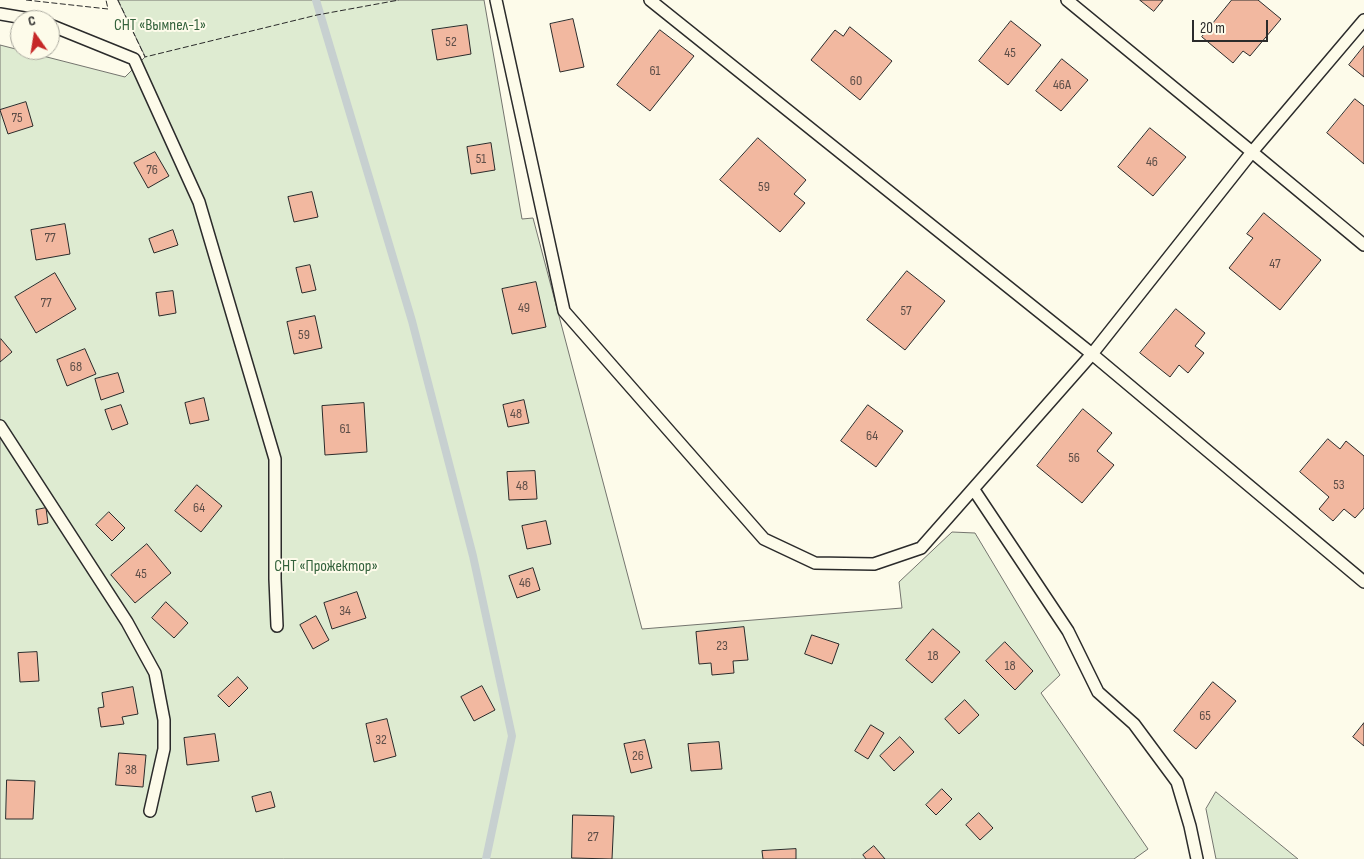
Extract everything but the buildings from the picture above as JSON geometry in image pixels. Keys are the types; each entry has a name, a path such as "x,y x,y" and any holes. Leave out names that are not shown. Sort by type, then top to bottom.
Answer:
{"lane":[{"path":"496,0 564,310 764,539 815,562 874,564 922,548 1092,354 1252,152 1364,20"},
{"path":"650,0 1092,354 1364,582"},
{"path":"1067,0 1364,245"},
{"path":"60,30 134,59 199,202 275,459 274,579 277,626"},
{"path":"0,426 127,622 155,674 164,720 164,748 150,811"},
{"path":"974,490 1068,631 1098,692 1134,724 1177,782 1190,826 1197,859"}],"green space":[{"name":"СНТ «Прожектор»","path":"118,0 484,0 522,219 533,218 642,629 902,608 899,582 952,532 975,533 1060,675 1041,693 1148,849 1134,859 0,859 0,45 10,48 10,60 59,60 125,77 145,57"},
{"path":"1216,792 1298,859 1216,859 1206,809"}],"waterway":[{"path":"316,0 412,321 473,556 512,736 486,859"}],"fence":[{"path":"26,0 108,9 106,0"},
{"path":"118,0 145,57 317,15 399,0"}],"park label":[{"name":"СНТ «Вымпел-1»","path":"160,26"}]}
